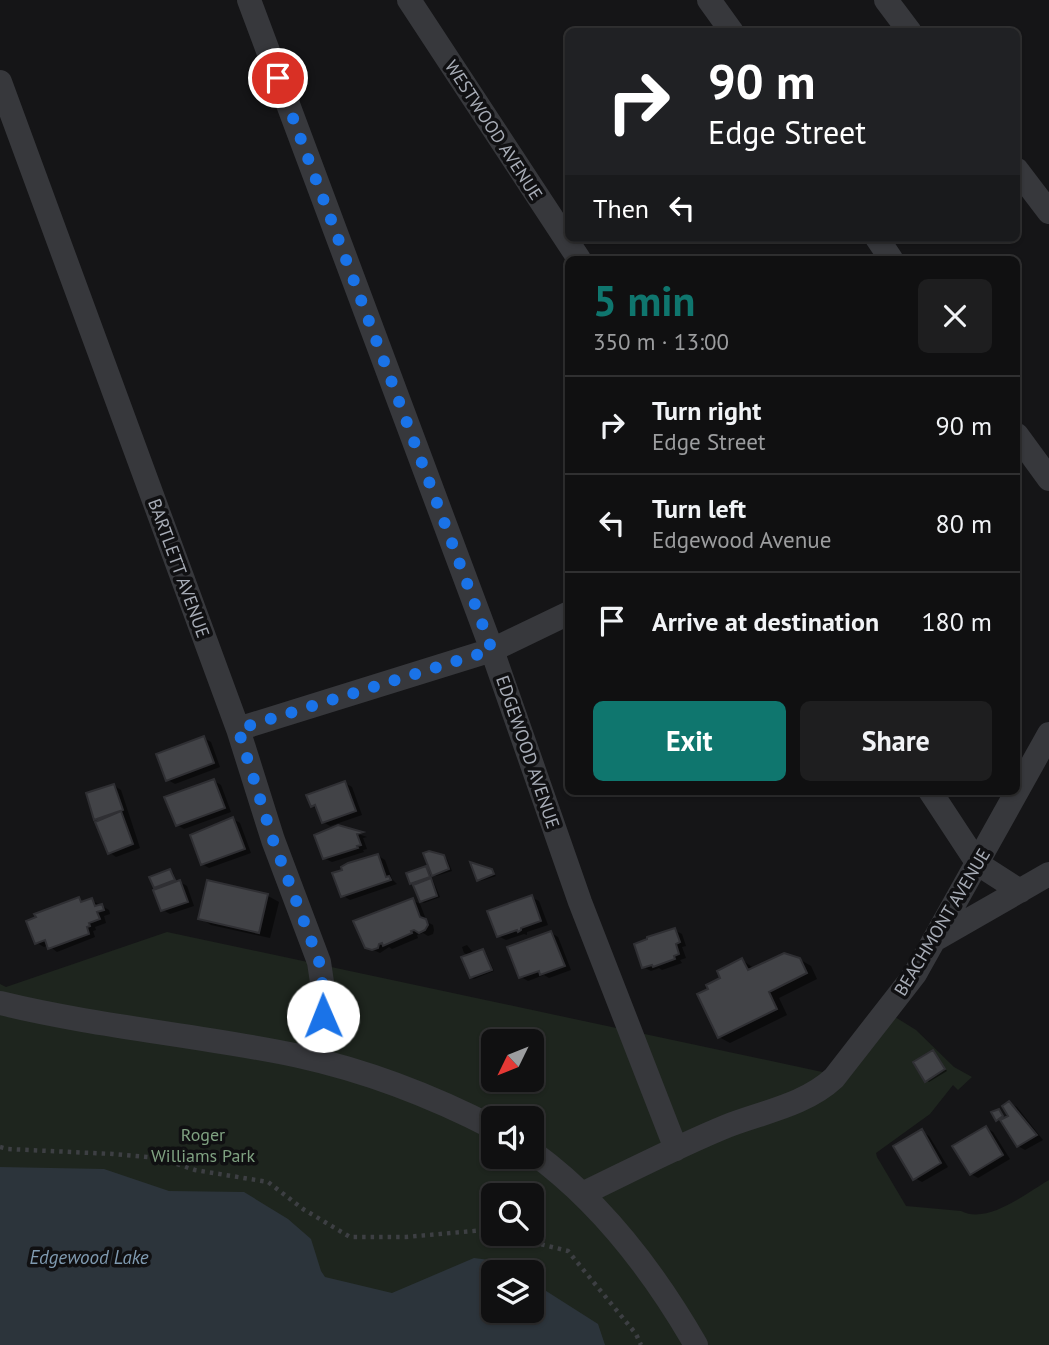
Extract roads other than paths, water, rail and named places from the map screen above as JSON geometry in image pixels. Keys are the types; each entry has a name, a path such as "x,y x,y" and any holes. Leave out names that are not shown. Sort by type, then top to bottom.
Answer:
{"street":[{"name":"EDGEWOOD AVENUE","path":"248,0 492,650 580,902 676,1149"},
{"name":"WESTWOOD AVENUE","path":"409,0 565,238"},
{"path":"709,0 729,28"},
{"path":"886,0 908,28"},
{"name":"BARTLETT AVENUE","path":"0,82 238,729 273,840 319,961 323,1016 317,1060"},
{"path":"1020,174 1049,212"},
{"path":"1020,439 1049,479"},
{"path":"238,729 492,650 565,615"},
{"name":"BEACHMONT AVENUE","path":"1020,787 1049,734"},
{"path":"933,795 978,864 1020,891"},
{"name":"BEACHMONT AVENUE","path":"582,1195 676,1149 824,1087 898,998 1016,795"},
{"path":"934,940 1049,874"},
{"path":"0,1003 317,1060 406,1088 481,1122"},
{"path":"544,1162 582,1195 645,1266 696,1345"}],"water":[{"name":"Edgewood Lake","path":"0,1167 104,1169 169,1191 244,1192 288,1219 311,1239 325,1277 392,1293 474,1258 489,1260 481,1260 481,1323 544,1323 544,1290 598,1324 605,1345 0,1345"}],"park label":[{"name":"Roger Williams Park","path":"203,1144"}]}
